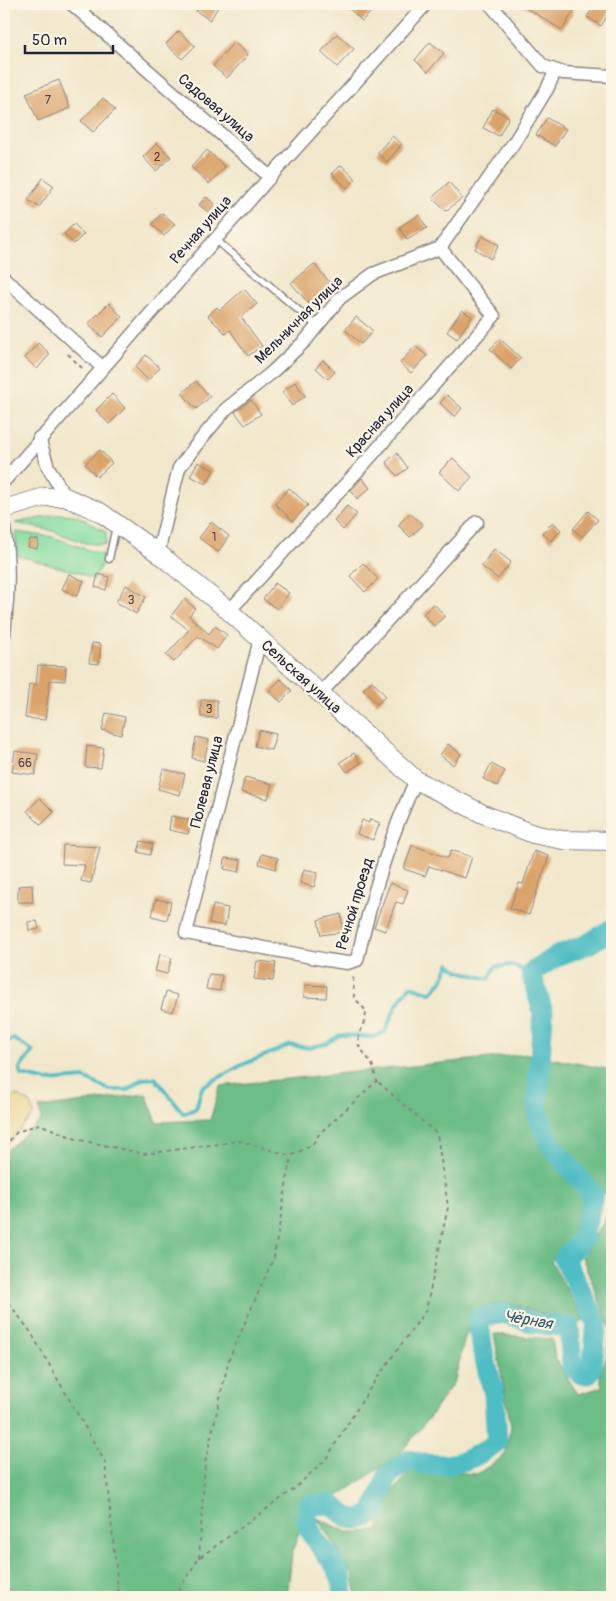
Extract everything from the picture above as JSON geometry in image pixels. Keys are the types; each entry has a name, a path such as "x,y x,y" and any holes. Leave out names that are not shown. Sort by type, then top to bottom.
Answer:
{"main road":[{"name":"Сельская улица","path":"65,497 100,512 158,553 229,611 416,780 483,814 533,834 564,840 612,841"},
{"path":"4,509 45,498 65,497"}],"street":[{"name":"Садовая улица","path":"72,4 270,177"},
{"name":"Речная улица","path":"4,481 270,177 426,4"},
{"path":"490,4 543,66 555,72 612,76"},
{"path":"440,248 515,141 547,89 555,72"},
{"name":"Мельничная улица","path":"158,553 179,468 226,410 270,374 317,326 340,298 373,274 440,248"},
{"name":"Красная улица","path":"229,611 364,464 494,316 440,248"},
{"path":"4,278 103,368"},
{"path":"40,438 48,467 65,497"},
{"path":"320,694 477,522"},
{"path":"4,528 8,554 8,603 4,634"},
{"name":"Полевая улица","path":"186,933 260,639"},
{"name":"Речной проезд","path":"186,933 327,960 348,963 356,960 369,908 402,812 416,780"}],"lane":[{"path":"216,239 317,326"},
{"path":"109,559 117,523"}],"path":[{"path":"174,1597 199,1558 294,1489 326,1459 370,1388 426,1310 448,1208 436,1134 392,1093 376,1081 372,1064 359,1046 359,1031 366,1022 366,1010 354,997 352,978"},
{"path":"4,1147 17,1132 39,1124 76,1139 144,1154 240,1141 291,1156 312,1146 320,1133 376,1081"},
{"path":"199,1558 205,1463 229,1359 274,1257 291,1156"},
{"path":"4,1297 30,1331 105,1462 119,1597"}],"green space":[{"path":"60,514 76,515 106,532 106,545 85,543 53,531 15,523"},
{"path":"15,532 52,537 103,555 104,558 94,580 80,573 18,556"},
{"path":"528,1054 612,1070 612,1192 583,1196 574,1234 551,1261 584,1321 578,1324 504,1302 482,1307 465,1337 455,1380 431,1415 398,1456 331,1501 300,1529 292,1554 287,1597 4,1597 4,1153 41,1120 39,1108 146,1094 157,1122 210,1120 220,1086"},
{"path":"612,1208 612,1597 357,1597 353,1575 317,1518 347,1532 378,1531 387,1499 411,1470 477,1474 504,1456 511,1427 494,1334 552,1339 555,1358 578,1394 602,1387 600,1376 606,1359 611,1330 582,1257"}],"sand":[{"path":"17,1095 30,1103 34,1114 4,1147 4,1106"}],"building":[{"path":"201,4 220,4 210,20 196,11"},
{"path":"344,4 379,4 362,21"},
{"path":"520,4 563,4 574,11 562,30"},
{"path":"595,4 612,4 612,8 601,26 587,17"},
{"path":"179,31 195,46 182,59 166,44"},
{"path":"337,34 354,49 337,67 321,52"},
{"path":"234,42 248,55 227,78 213,66"},
{"path":"430,42 444,53 428,72 415,60"},
{"path":"59,80 70,108 38,121 26,93"},
{"path":"103,98 115,110 93,132 81,121"},
{"path":"493,109 509,117 499,136 483,128"},
{"path":"547,118 566,129 555,146 536,135"},
{"path":"392,136 402,144 387,162 377,153"},
{"path":"157,143 171,157 156,171 143,157"},
{"path":"207,150 225,167 209,184 191,167"},
{"path":"341,165 356,179 347,188 332,174"},
{"path":"43,178 54,186 39,207 28,200"},
{"path":"449,182 462,198 446,211 432,198"},
{"path":"206,197 215,204 208,212 199,205"},
{"path":"162,213 175,224 164,236 152,224"},
{"path":"419,215 427,228 407,240 399,227"},
{"path":"74,224 84,234 74,244 64,234"},
{"path":"482,236 499,245 491,259 475,249"},
{"path":"314,264 332,285 310,305 291,283"},
{"path":"244,289 257,304 241,317 262,346 248,356 230,330 226,334 208,316 217,307 220,310"},
{"path":"109,303 122,317 102,337 88,324"},
{"path":"462,310 472,317 457,339 447,332"},
{"path":"356,317 373,331 361,344 345,330"},
{"path":"500,339 521,358 511,369 490,349"},
{"path":"38,343 50,354 37,369 25,358"},
{"path":"415,346 427,356 411,373 400,363"},
{"path":"146,355 160,368 148,380 135,367"},
{"path":"323,360 335,372 328,379 316,368"},
{"path":"196,381 210,397 196,409 182,393"},
{"path":"295,382 305,396 292,406 282,392"},
{"path":"112,394 125,408 109,424 96,410"},
{"path":"447,395 462,408 455,417 440,403"},
{"path":"251,400 261,414 245,425 235,412"},
{"path":"100,450 112,463 97,477 85,464"},
{"path":"397,453 408,468 397,476 386,462"},
{"path":"453,458 472,477 459,491 439,472"},
{"path":"198,462 214,470 206,484 190,476"},
{"path":"362,478 370,488 357,499 351,490"},
{"path":"289,488 308,505 293,521 275,504"},
{"path":"347,506 357,514 343,530 334,521"},
{"path":"588,511 598,520 582,537 573,529"},
{"path":"410,513 423,525 410,537 398,525"},
{"path":"211,522 229,536 218,552 199,538"},
{"path":"553,522 561,530 551,541 542,533"},
{"path":"30,539 39,540 37,549 28,547"},
{"path":"494,549 511,562 498,579 481,566"},
{"path":"363,563 378,579 365,592 350,576"},
{"path":"69,574 84,581 77,596 62,589"},
{"path":"98,574 109,577 106,590 95,587"},
{"path":"275,583 289,593 277,609 263,599"},
{"path":"126,585 146,597 136,614 116,602"},
{"path":"184,599 195,608 189,616 209,634 215,626 227,635 217,649 198,636 174,662 166,655 189,630 171,616"},
{"path":"434,604 445,616 434,626 423,614"},
{"path":"92,643 101,644 99,664 89,663"},
{"path":"38,665 66,666 65,681 50,680 45,720 25,718 29,684 36,685"},
{"path":"281,679 292,691 281,702 269,691"},
{"path":"372,681 386,696 377,704 363,689"},
{"path":"201,700 217,700 217,718 201,717"},
{"path":"106,713 125,717 121,735 102,730"},
{"path":"259,730 276,734 271,750 255,746"},
{"path":"196,737 209,740 204,761 192,758"},
{"path":"448,744 461,754 453,765 440,755"},
{"path":"87,746 104,748 101,768 85,767"},
{"path":"15,751 38,754 35,775 12,772"},
{"path":"354,753 361,763 347,772 340,762"},
{"path":"491,764 505,771 497,786 483,779"},
{"path":"163,769 185,774 180,795 158,789"},
{"path":"245,777 272,784 268,799 241,792"},
{"path":"40,798 54,812 41,825 27,811"},
{"path":"171,816 191,820 188,834 169,830"},
{"path":"370,819 380,823 373,840 357,834 362,820 369,823"},
{"path":"141,841 153,844 150,855 138,852"},
{"path":"63,845 100,847 91,883 81,881 85,865 62,864"},
{"path":"412,845 448,858 451,850 472,857 465,878 429,866 425,876 404,869"},
{"path":"534,851 549,856 529,915 510,908 519,883 523,884"},
{"path":"262,854 278,858 276,869 259,864"},
{"path":"225,858 241,860 239,872 224,869"},
{"path":"304,869 318,872 314,887 300,883"},
{"path":"390,883 408,890 403,904 396,902 385,931 374,927"},
{"path":"32,885 33,902 18,902 18,886"},
{"path":"156,899 171,902 167,920 152,916"},
{"path":"213,905 228,908 225,926 209,923"},
{"path":"341,914 343,932 321,935 318,920"},
{"path":"37,921 39,929 29,931 28,922"},
{"path":"160,954 172,958 167,974 155,971"},
{"path":"257,961 276,963 273,981 254,979"},
{"path":"209,974 222,975 220,991 206,989"},
{"path":"305,985 327,986 326,998 304,997"},
{"path":"166,992 178,995 173,1012 161,1009"}],"waterway":[{"name":"Чёрная","path":"342,1597 342,1582 337,1569 313,1536 309,1526 307,1516 309,1505 331,1504 351,1518 360,1519 366,1517 373,1514 388,1475 409,1460 433,1465 455,1463 476,1456 497,1442 494,1394 483,1352 478,1318 504,1313 534,1323 569,1327 572,1366 581,1374 588,1374 592,1367 597,1323 564,1259 583,1238 593,1195 549,1142 537,1110 543,1012 531,973 557,956 588,944 612,929"},
{"path":"4,1043 14,1039 33,1051 20,1068 21,1075 48,1081 84,1078 110,1090 127,1090 143,1079 155,1078 183,1113 196,1109 202,1087 242,1065 290,1045 309,1048 327,1043 340,1035 373,1037 385,1032 396,1006 410,986 431,993 442,981 449,964 459,971 489,979 495,967 511,965 531,973"}]}
